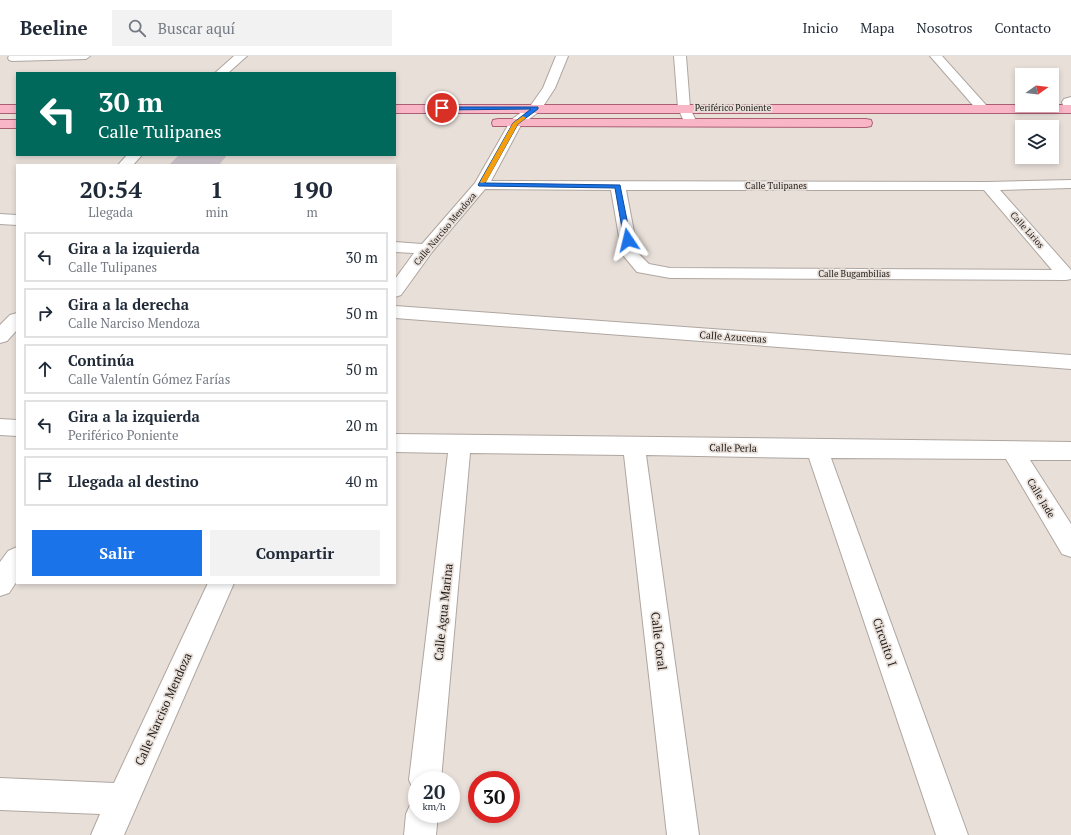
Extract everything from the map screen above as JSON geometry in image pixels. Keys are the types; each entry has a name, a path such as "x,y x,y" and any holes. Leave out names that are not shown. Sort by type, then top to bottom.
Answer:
{"main road":[{"name":"Periférico Poniente","path":"396,109 982,108 1070,106"},
{"path":"0,109 16,108"},
{"name":"Periférico Poniente","path":"486,123 881,123"},
{"path":"1,125 16,124"}],"street":[{"path":"222,72 241,56"},
{"path":"516,123 536,108 549,88 562,56"},
{"path":"680,56 684,108 691,123"},
{"path":"936,56 982,108"},
{"name":"Calle Narciso Mendoza","path":"396,290 426,249 481,185 516,123"},
{"path":"126,164 134,156"},
{"name":"Calle Tulipanes","path":"481,185 988,186 1071,184"},
{"name":"Calle Bugambilias","path":"618,186 630,254 643,268 670,273 1066,275"},
{"name":"Calle Lirios","path":"988,186 1066,275"},
{"path":"0,219 16,220"},
{"path":"396,247 426,249"},
{"name":"Calle Azucenas","path":"396,312 1071,362"},
{"path":"0,336 16,320"},
{"path":"0,427 16,428"},
{"name":"Calle Perla","path":"396,443 817,449 1071,450"},
{"name":"Calle Agua Marina","path":"427,771 460,445"},
{"name":"Calle Coral","path":"634,447 683,835"},
{"name":"Circuito I","path":"817,449 952,835"},
{"name":"Calle Jade","path":"1012,450 1071,546"},
{"path":"0,584 16,560"},
{"name":"Calle Narciso Mendoza","path":"107,835 220,584"},
{"path":"0,794 123,799"},
{"path":"420,835 421,823"}],"lane":[{"path":"12,58 86,56"}],"building":[{"path":"178,156 226,156 220,164 170,164"}],"slow traffic":[{"path":"483,182 516,123 523,118"}],"route":[{"path":"442,108 536,108 516,123 481,185 618,186 628,240"}]}
